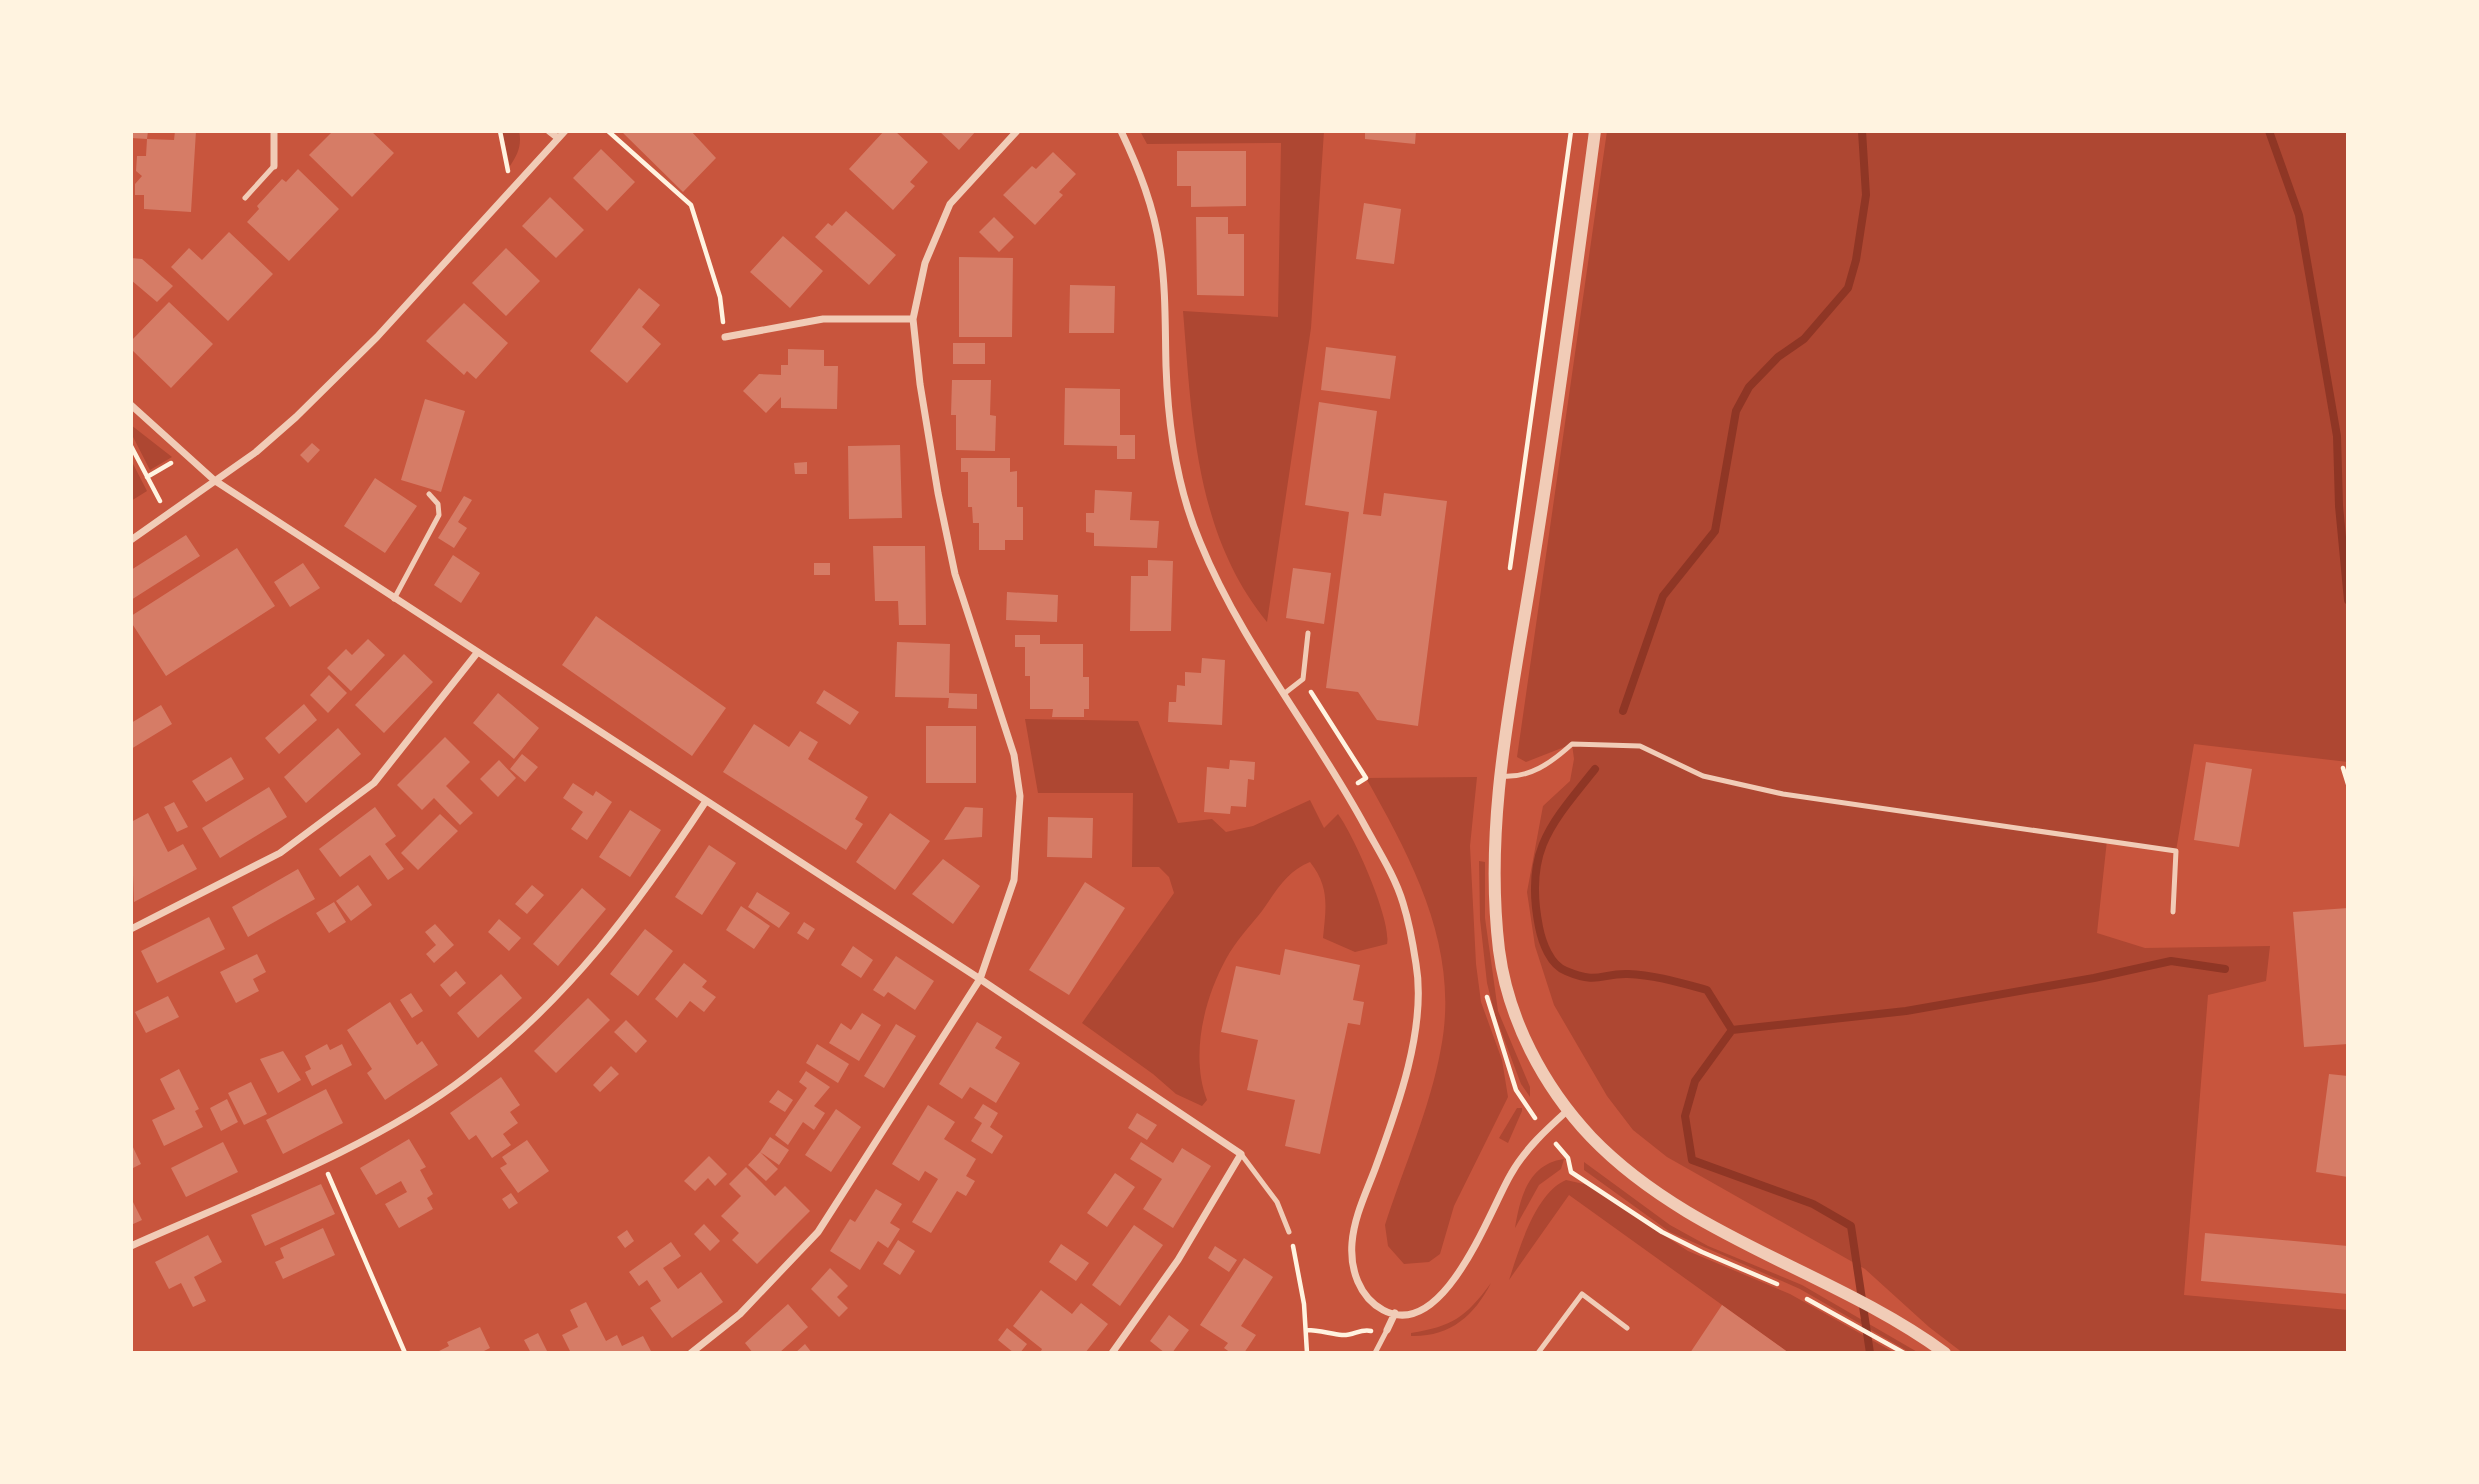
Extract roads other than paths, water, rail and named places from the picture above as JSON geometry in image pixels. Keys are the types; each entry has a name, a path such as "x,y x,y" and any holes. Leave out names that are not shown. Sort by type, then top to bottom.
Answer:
{"street":[{"path":"274,131 274,166"},
{"path":"549,131 558,138"},
{"path":"131,540 256,452 296,417 377,337 565,131"},
{"path":"691,1353 740,1314 818,1232 980,979 1014,880 1020,796 1014,755 955,574 933,465 913,319 925,263 950,204 1017,131"},
{"path":"1121,131 1152,206 1160,250 1170,420 1184,492 1199,542 1248,634 1346,790 1394,882 1403,901 1417,967 1419,993 1414,1038 1388,1130 1354,1227 1352,1244 1357,1283 1384,1310 1409,1313 1424,1307 1461,1272 1511,1173 1544,1132 1568,1110"},
{"path":"1595,131 1553,440 1495,816 1495,893 1499,953 1511,1004 1534,1059 1568,1110 1636,1179 1681,1210 1835,1288 1903,1325 1945,1353"},
{"path":"725,337 823,319 913,319"},
{"path":"131,405 214,480 980,979 1241,1154 1178,1260 1112,1353"},
{"path":"131,929 280,853 374,783 477,653"},
{"path":"131,1246 322,1160 397,1120 466,1076 573,981 643,896 706,801"},
{"path":"1386,1333 1395,1313"}],"lane":[{"path":"245,198 274,166"},
{"path":"394,599 439,515 438,504 429,494"},
{"path":"1285,693 1303,679 1308,633"},
{"path":"1500,776 1521,778 1556,759 1572,744 1640,746 1703,776 1783,794 2176,851 2174,912"},
{"path":"1241,1154 1277,1202 1289,1232"},
{"path":"1538,1353 1582,1294 1627,1328"},
{"path":"1375,1353 1386,1333"}],"waterway":[{"path":"1623,711 1663,596 1715,531 1736,411 1749,387 1778,357 1804,339 1848,288 1856,260 1866,195 1862,131"},
{"path":"2269,131 2299,215 2337,436 2339,506 2348,600"},
{"path":"1595,769 1554,824 1544,840 1538,858 1535,901 1545,946 1555,964 1577,975 1593,978 1619,974 1638,975 1707,990 1732,1030 1695,1081 1685,1116 1692,1160 1813,1204 1851,1226 1870,1353"},
{"path":"1732,1030 1906,1011 2094,978 2171,961 2225,969"}]}
